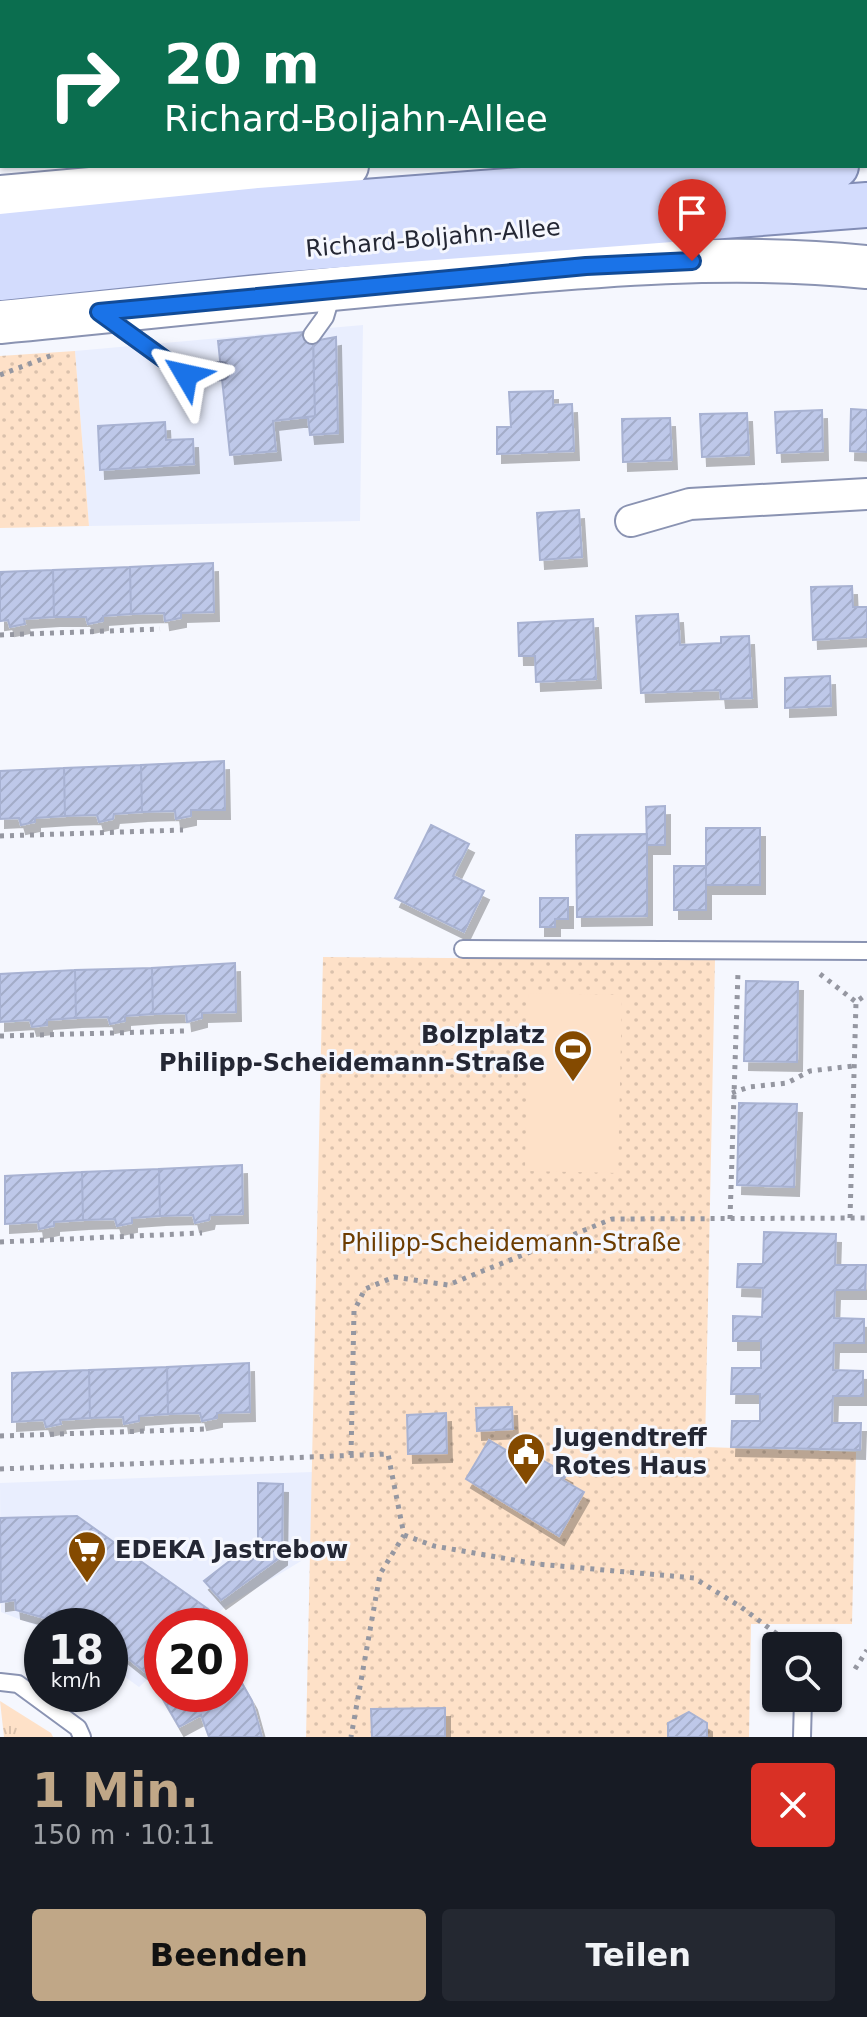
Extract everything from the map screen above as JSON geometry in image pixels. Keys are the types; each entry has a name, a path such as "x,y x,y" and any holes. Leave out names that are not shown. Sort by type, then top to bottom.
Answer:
{"main road":[{"path":"0,197 325,168"},
{"name":"Richard-Boljahn-Allee","path":"0,278 241,233 818,168"},
{"name":"Richard-Boljahn-Allee","path":"0,236 241,233 867,205"},
{"name":"Richard-Boljahn-Allee","path":"0,322 586,266 692,261 814,261 867,267"}],"street":[{"path":"631,521 690,504 867,494"}],"lane":[{"path":"312,335 325,317 334,288"},
{"path":"99,312 186,375 221,371"},
{"path":"463,949 867,951"},
{"path":"0,1682 18,1684 78,1728 82,1737"},
{"path":"802,1737 803,1712"}],"path":[{"path":"0,635 160,629"},
{"path":"0,836 183,830"},
{"path":"730,1219 738,969 753,969"},
{"path":"815,970 856,1002"},
{"path":"856,1002 867,994"},
{"path":"850,1218 856,1002"},
{"path":"0,1036 184,1031"},
{"path":"732,1093 749,1087 787,1083 810,1071 853,1066"},
{"path":"351,1455 354,1311 365,1289 394,1277 448,1285 612,1219 867,1218"},
{"path":"0,1242 202,1233"},
{"path":"0,1436 206,1429"},
{"path":"0,1469 388,1454 404,1535 380,1574 351,1737"},
{"path":"404,1535 434,1546 537,1564 694,1578 774,1632"},
{"path":"855,1669 867,1650"}],"shaded area":[{"path":"363,325 360,521 89,526 75,351"},
{"path":"313,1472 311,1555 224,1608 144,1608 144,1682 139,1687 128,1679 128,1608 24,1608 24,1621 1,1612 0,1483"}],"green space":[{"path":"75,351 89,526 0,528 0,356"},
{"name":"Philipp-Scheidemann-Straße","path":"323,957 715,960 705,1447 856,1452 852,1624 751,1624 749,1737 306,1737"},
{"name":"Bolzplatz Philipp-Scheidemann-Straße","path":"529,993 622,995 618,1173 525,1171"},
{"path":"0,1701 51,1733 53,1737 4,1737"}],"building":[{"path":"313,331 315,416 273,421 276,451 230,455 218,341"},
{"path":"336,337 338,433 310,435 308,417 315,416 313,341"},
{"path":"553,391 553,405 572,404 574,451 497,454 497,427 511,427 509,392"},
{"path":"851,409 867,410 867,452 850,451"},
{"path":"822,410 823,451 777,453 775,412"},
{"path":"747,413 749,455 702,457 700,414"},
{"path":"670,418 672,460 623,462 622,419"},
{"path":"165,422 166,440 193,439 194,464 100,470 98,426"},
{"path":"579,510 582,557 540,560 537,513"},
{"path":"213,563 214,612 181,613 181,618 165,621 164,613 131,614 130,567"},
{"path":"130,567 131,614 103,616 103,621 88,624 86,617 54,617 53,570"},
{"path":"53,570 54,617 24,619 25,624 10,627 8,620 0,621 0,572"},
{"path":"852,586 853,607 867,607 867,637 813,640 811,587"},
{"path":"678,614 680,645 721,643 721,637 749,636 752,698 721,699 720,690 641,693 636,616"},
{"path":"593,619 596,679 536,682 535,656 519,656 518,623"},
{"path":"830,676 831,706 785,708 785,678"},
{"path":"224,761 225,810 191,810 191,816 176,819 175,811 142,812 141,765"},
{"path":"141,765 142,812 114,814 113,819 99,822 97,815 65,816 64,768"},
{"path":"64,768 65,816 35,818 35,822 21,825 19,818 0,819 0,771"},
{"path":"665,806 665,845 647,845 646,807"},
{"path":"431,825 469,844 453,876 484,891 464,932 395,898"},
{"path":"706,828 760,828 760,885 706,885"},
{"path":"647,834 647,916 577,917 576,835"},
{"path":"674,866 706,866 706,910 674,910"},
{"path":"540,898 568,898 568,919 555,919 555,927 540,927"},
{"path":"235,963 236,1012 202,1013 202,1018 187,1022 186,1013 153,1014 152,968"},
{"path":"152,968 153,1014 125,1016 125,1021 110,1024 108,1017 76,1018 75,970"},
{"path":"75,970 76,1018 47,1020 47,1025 32,1027 30,1020 0,1022 0,974"},
{"path":"746,981 798,982 797,1062 744,1061"},
{"path":"739,1103 797,1104 794,1187 737,1185"},
{"path":"242,1165 243,1214 210,1215 209,1220 195,1223 193,1215 160,1216 159,1169"},
{"path":"159,1169 160,1216 132,1218 132,1223 117,1226 115,1219 83,1220 82,1172"},
{"path":"82,1172 83,1220 54,1222 54,1226 39,1229 38,1222 5,1224 5,1176"},
{"path":"764,1232 836,1234 835,1265 866,1265 865,1290 835,1290 834,1318 864,1319 864,1343 834,1343 833,1370 863,1371 863,1396 833,1396 832,1423 861,1423 860,1450 731,1447 732,1421 760,1421 760,1394 731,1394 732,1368 761,1368 761,1341 733,1341 733,1316 762,1317 763,1288 737,1287 738,1264 763,1264"},
{"path":"249,1363 250,1412 217,1413 217,1418 202,1421 200,1413 168,1414 167,1367"},
{"path":"167,1367 168,1414 139,1416 139,1421 124,1424 123,1417 90,1418 89,1370"},
{"path":"89,1370 90,1418 60,1420 61,1424 46,1427 44,1420 12,1422 12,1373"},
{"path":"512,1407 513,1429 477,1431 476,1408"},
{"path":"446,1413 447,1453 408,1454 407,1415"},
{"name":"Jugendtreff Rotes Haus","path":"489,1440 523,1460 528,1452 567,1474 563,1480 584,1492 559,1536 466,1479"},
{"path":"258,1483 283,1484 282,1556 221,1600 204,1581 258,1539"},
{"name":"EDEKA Jastrebow","path":"77,1516 207,1608 144,1608 144,1671 128,1658 128,1608 24,1608 24,1612 16,1610 15,1600 1,1602 0,1518"},
{"path":"248,1694 262,1737 209,1737 201,1715 179,1727 170,1712 248,1712"},
{"path":"445,1708 445,1736 372,1737 371,1709"},
{"path":"689,1712 707,1723 707,1737 668,1737 668,1723"}],"place":[{"name":"Bolzplatz Philipp-Scheidemann-Straße","path":"573,1083"},
{"name":"Jugendtreff Rotes Haus","path":"526,1486"},
{"name":"EDEKA Jastrebow","path":"87,1584"}],"route":[{"path":"186,375 99,312 586,266 692,261"}]}
